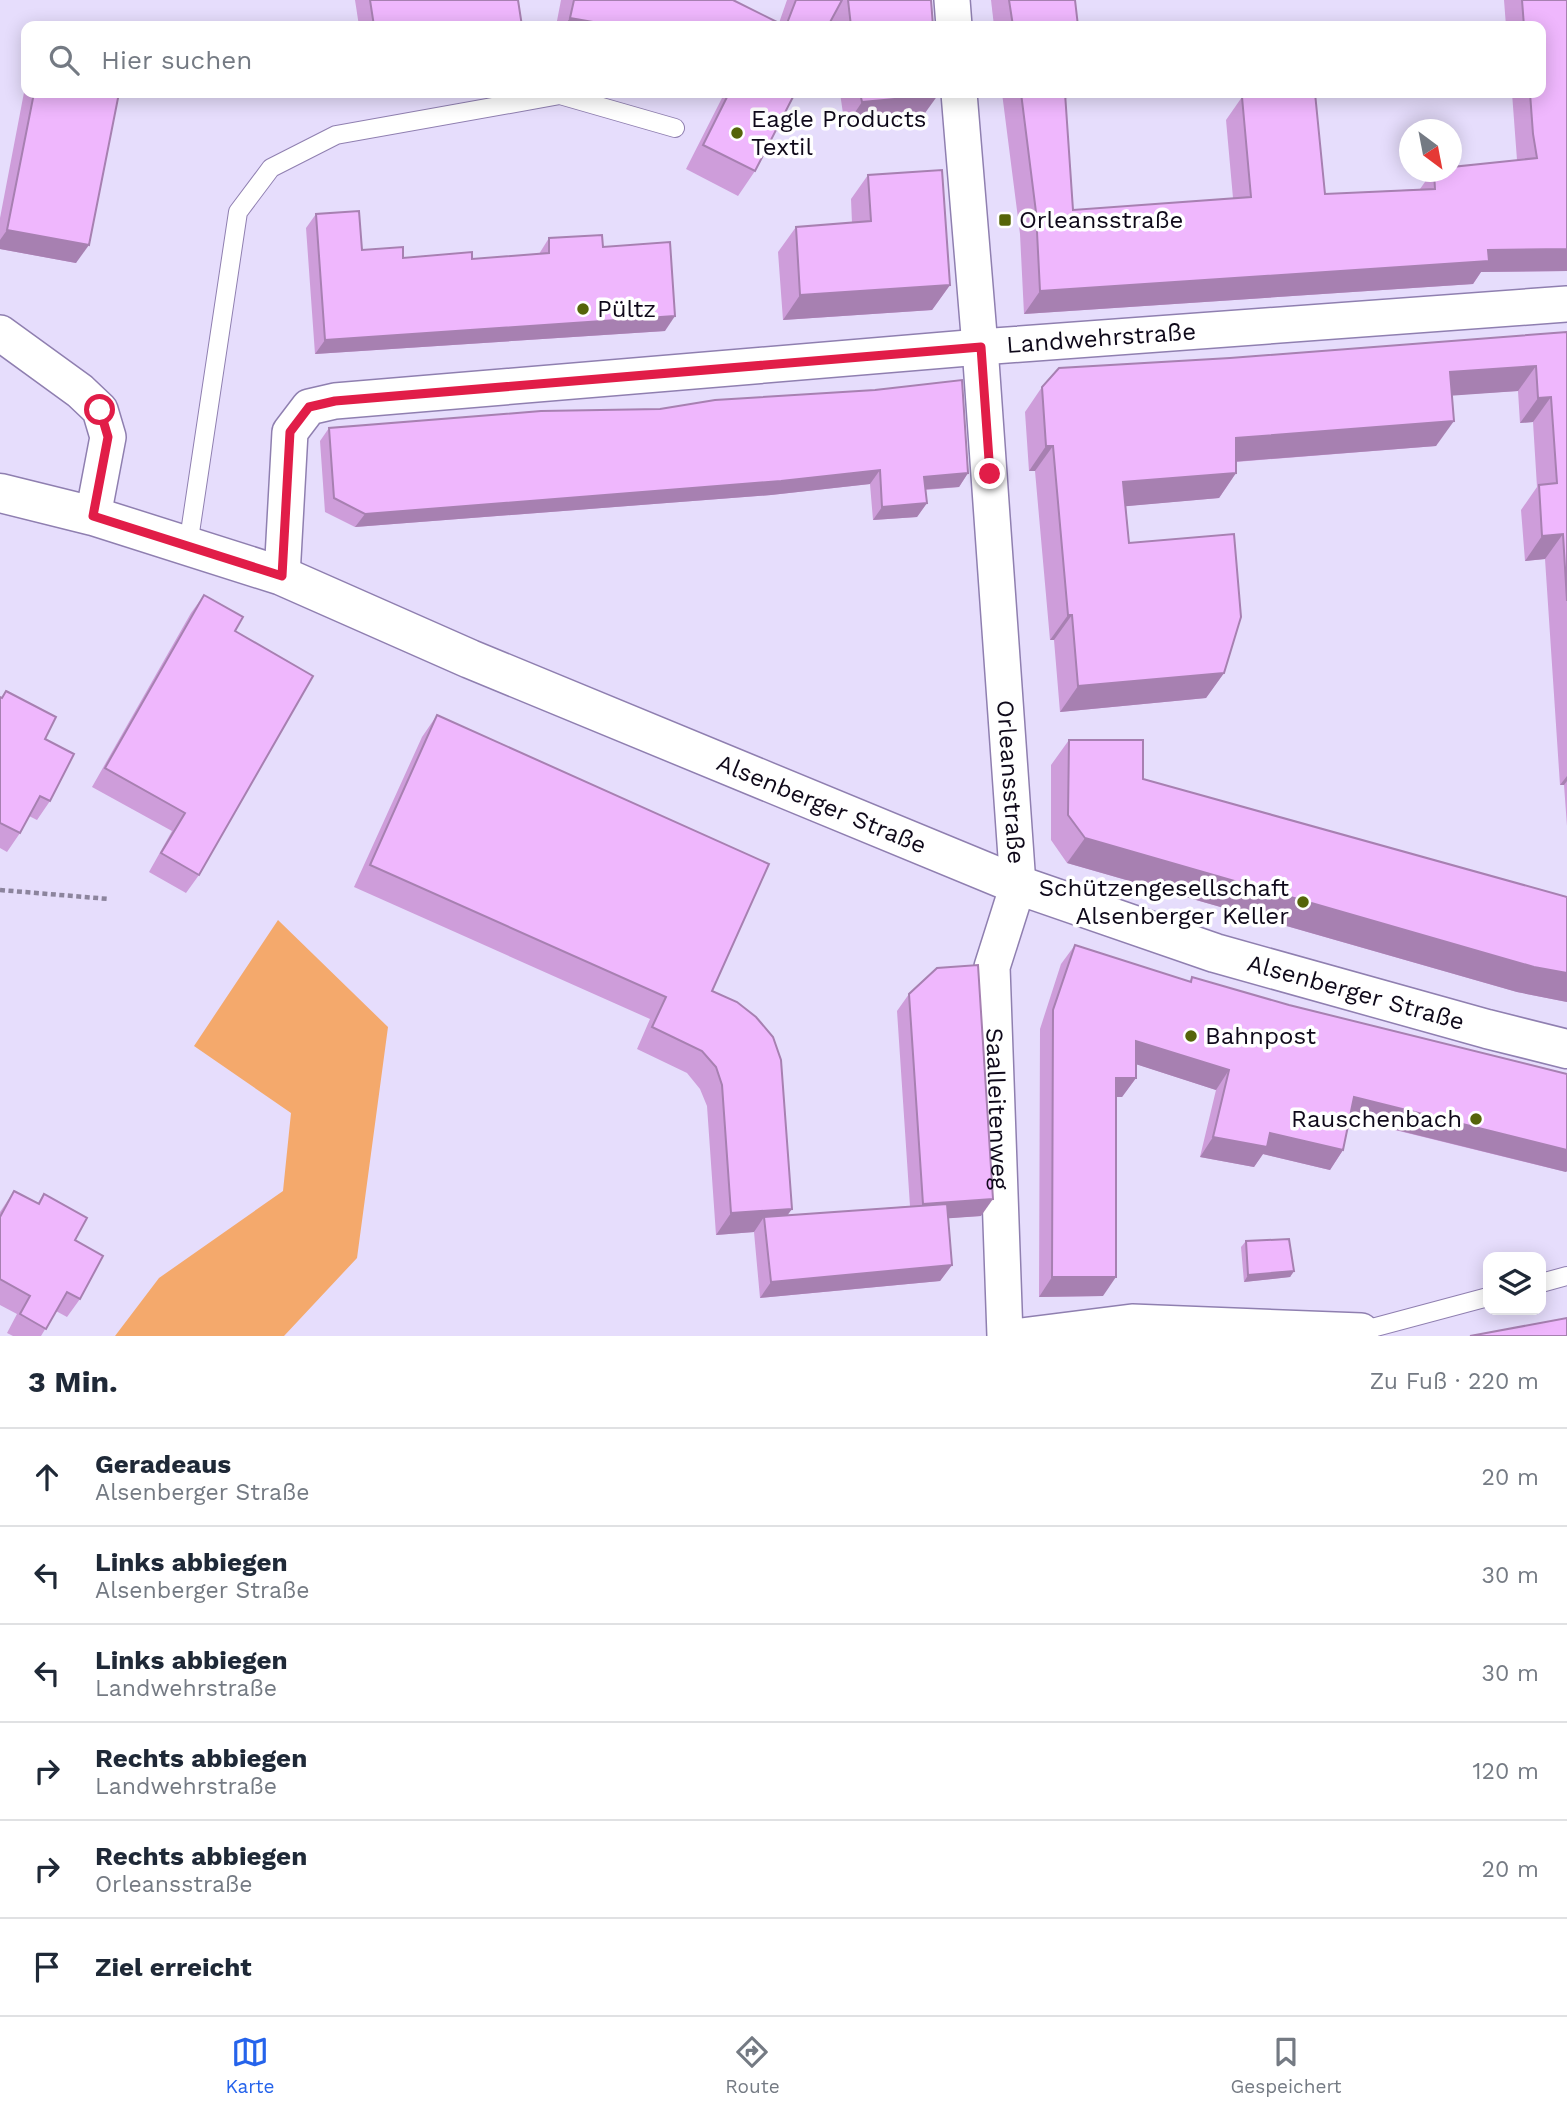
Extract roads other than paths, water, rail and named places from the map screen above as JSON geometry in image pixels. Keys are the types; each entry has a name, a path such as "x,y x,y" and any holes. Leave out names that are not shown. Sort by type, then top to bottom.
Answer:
{"street":[{"path":"952,0 954,21"},
{"name":"Orleansstraße","path":"959,98 981,347 1018,885"},
{"name":"Landwehrstraße","path":"282,576 290,432 309,407 348,400 981,347 1567,304"},
{"path":"0,333 80,391 100,410 108,437 93,516"},
{"name":"Alsenberger Straße","path":"0,493 93,516 282,576 470,659 1018,885 1215,953 1567,1049"},
{"name":"Saalleitenweg","path":"1005,1336 992,967 1018,885"},
{"path":"1021,1336 1132,1322 1361,1331"}],"lane":[{"path":"188,547 238,212 271,168 337,135 543,98"},
{"path":"570,98 675,128"},
{"path":"1546,1282 1567,1276"},
{"path":"1361,1331 1483,1298"}],"place":[{"name":"Eagle Products Textil","path":"737,133"},
{"name":"Orleansstraße","path":"1005,220"},
{"name":"Pültz","path":"583,309"},
{"name":"Schützengesellschaft Alsenberger Keller","path":"1303,902"},
{"name":"Bahnpost","path":"1191,1036"},
{"name":"Rauschenbach","path":"1476,1119"}]}
